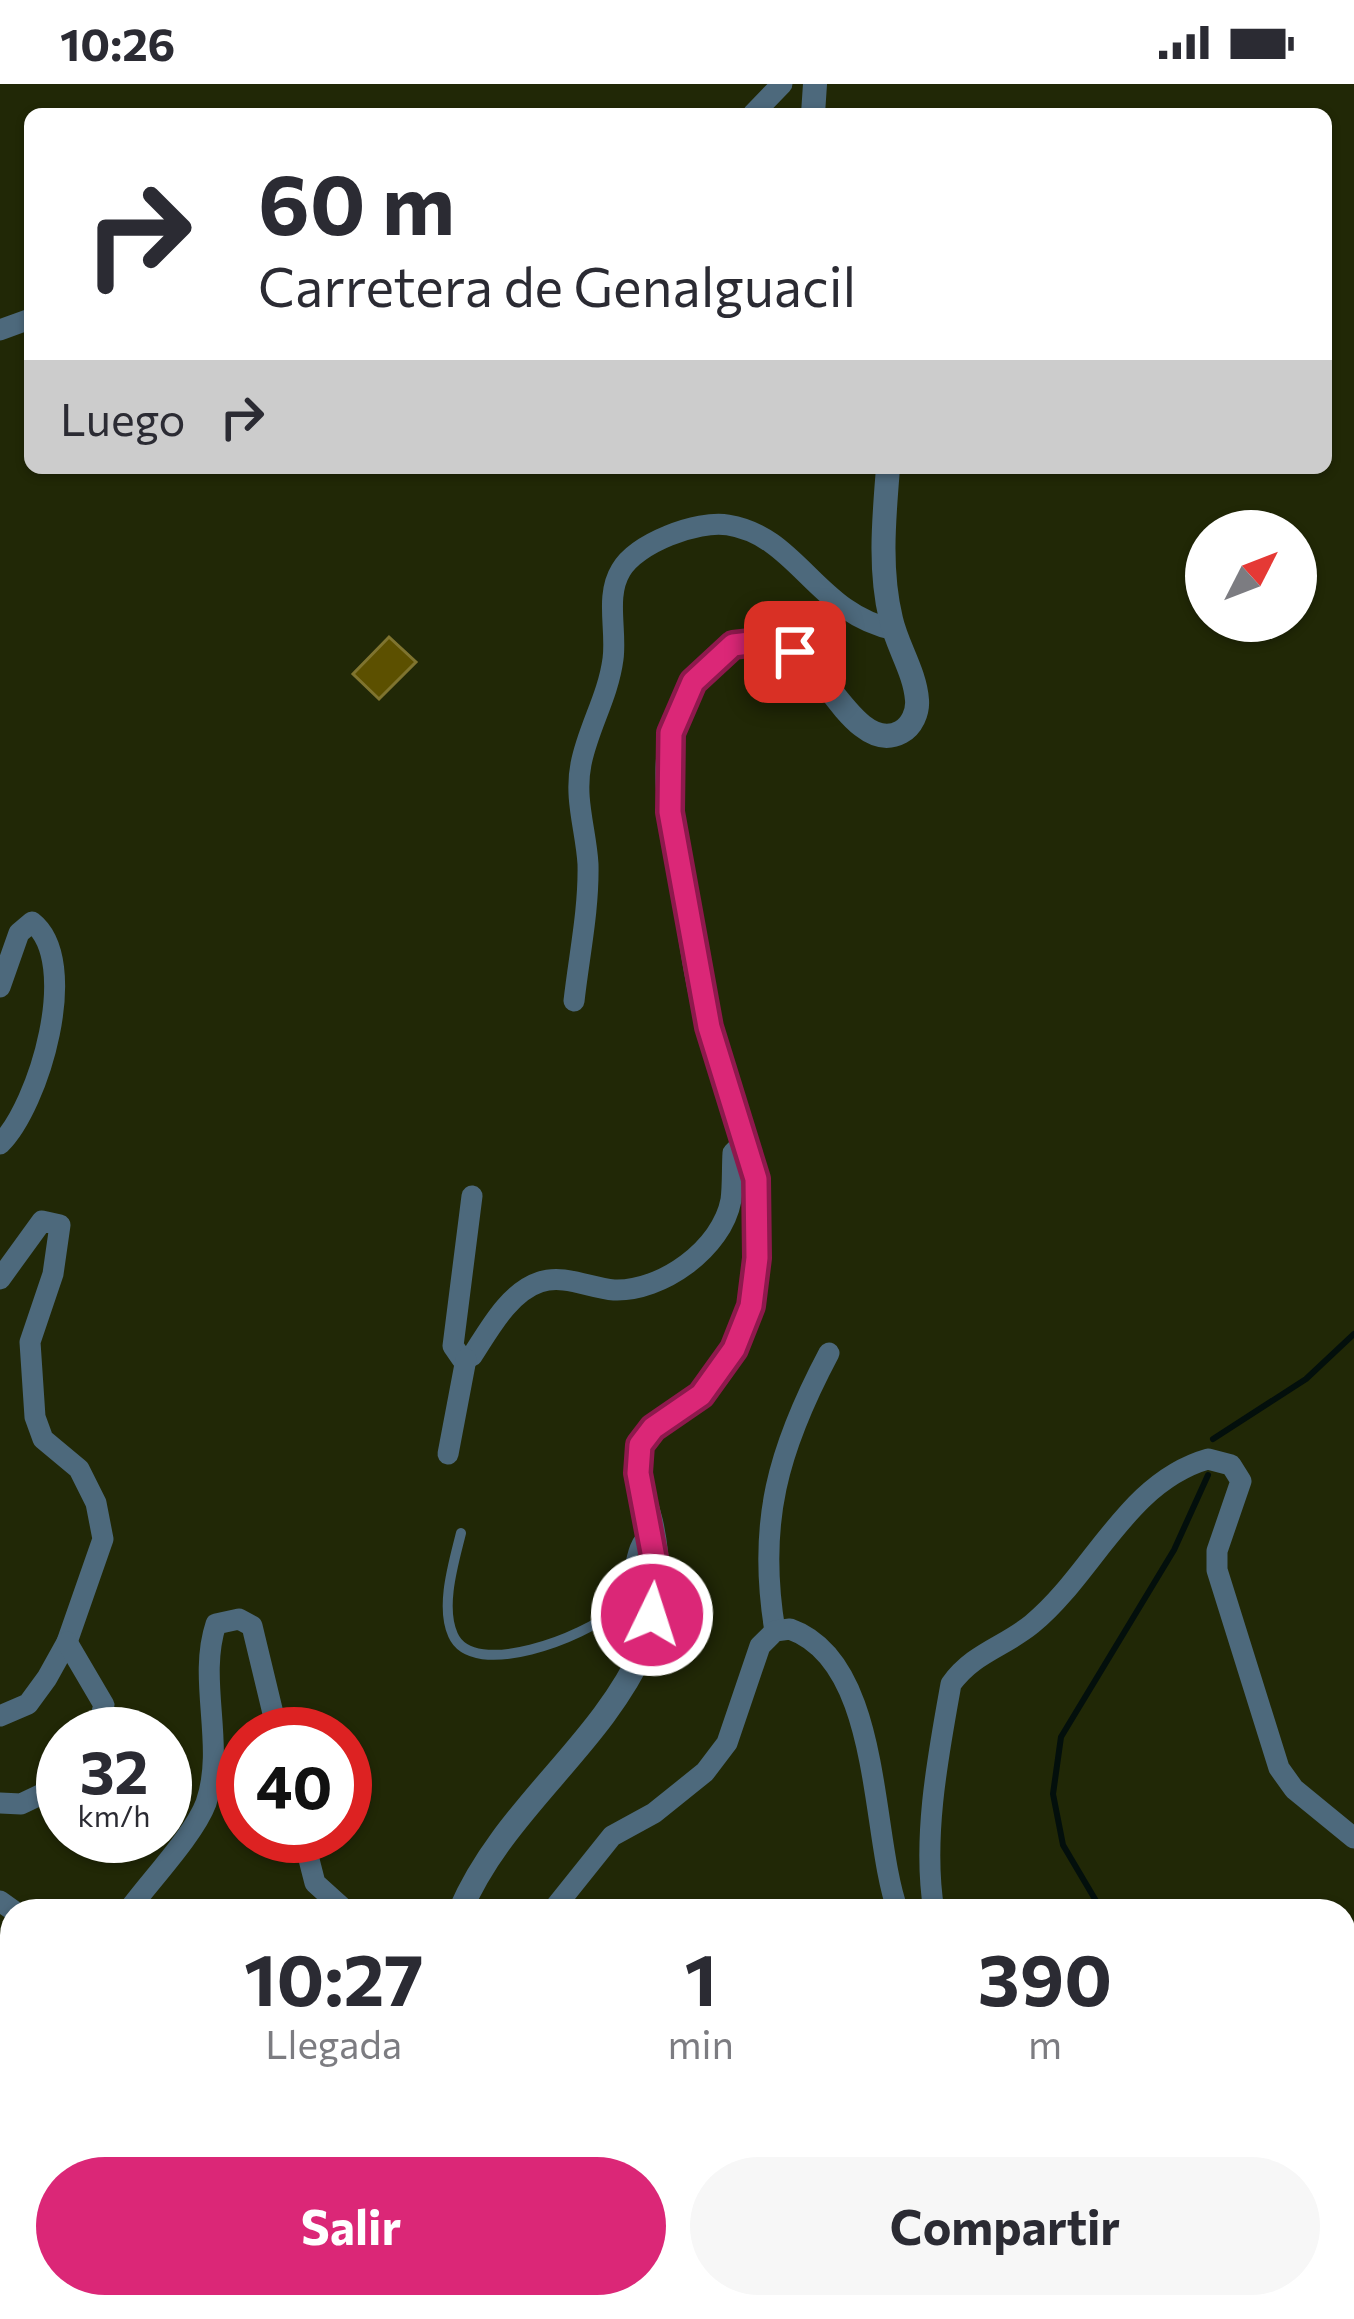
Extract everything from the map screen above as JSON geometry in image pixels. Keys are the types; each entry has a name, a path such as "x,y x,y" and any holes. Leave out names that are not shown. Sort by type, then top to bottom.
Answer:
{"street":[{"path":"760,108 782,84"},
{"path":"465,1899 531,1796 589,1736 644,1646 659,1584 638,1473 640,1445 653,1428 714,1381 751,1306 757,1258 756,1179 709,1027 689,924 670,812 671,733 693,682 713,658 733,645 766,641 795,652 816,669 865,729 881,736 901,733 918,709 895,630 883,556 888,474"},
{"path":"574,1001 587,898 578,793 581,764 613,661 613,588 630,559 692,529 726,524 786,552 828,600 895,630"},
{"path":"0,987 20,933 32,922 52,946 53,1014 27,1111 0,1144"},
{"path":"448,1454 466,1359 514,1299 536,1283 564,1280 636,1291 665,1280 716,1232 730,1204 733,1153 747,1139"},
{"path":"466,1359 456,1355 453,1346 472,1196"},
{"path":"0,1279 42,1221 60,1225 53,1274 30,1342 35,1418 44,1439 79,1469 96,1503 104,1539 67,1642 28,1704 0,1717"},
{"path":"775,1631 766,1525 802,1402 829,1353"},
{"path":"932,1899 932,1832 951,1684 965,1665 1029,1627 1053,1605 1159,1486 1208,1459 1232,1465 1240,1481 1217,1551 1217,1570 1269,1742 1294,1789 1354,1838"},
{"path":"137,1899 205,1805 212,1765 207,1650 216,1624 239,1619 252,1625 272,1707"},
{"path":"562,1899 612,1836 654,1813 705,1772 727,1743 760,1646 775,1631 790,1629 822,1648 858,1719 874,1775 896,1899"},
{"path":"67,1642 103,1707"},
{"path":"0,1803 21,1804 36,1797"},
{"path":"309,1863 314,1883 332,1899"}],"lane":[{"path":"461,1533 451,1576 451,1629 460,1646 479,1654 542,1648 577,1638 599,1624 628,1589 637,1540 652,1529"}],"building":[{"path":"389,637 416,662 379,699 353,674"}],"waterway":[{"path":"1213,1439 1306,1379 1354,1334"},
{"path":"1095,1899 1063,1845 1053,1794 1061,1737 1174,1550 1208,1475"}],"route":[{"path":"652,1615 659,1584 638,1473 640,1445 653,1428 714,1381 734,1349 751,1306 757,1258 756,1179 709,1027 670,812 671,733 693,682 713,658 733,645 766,641 795,652"}]}
